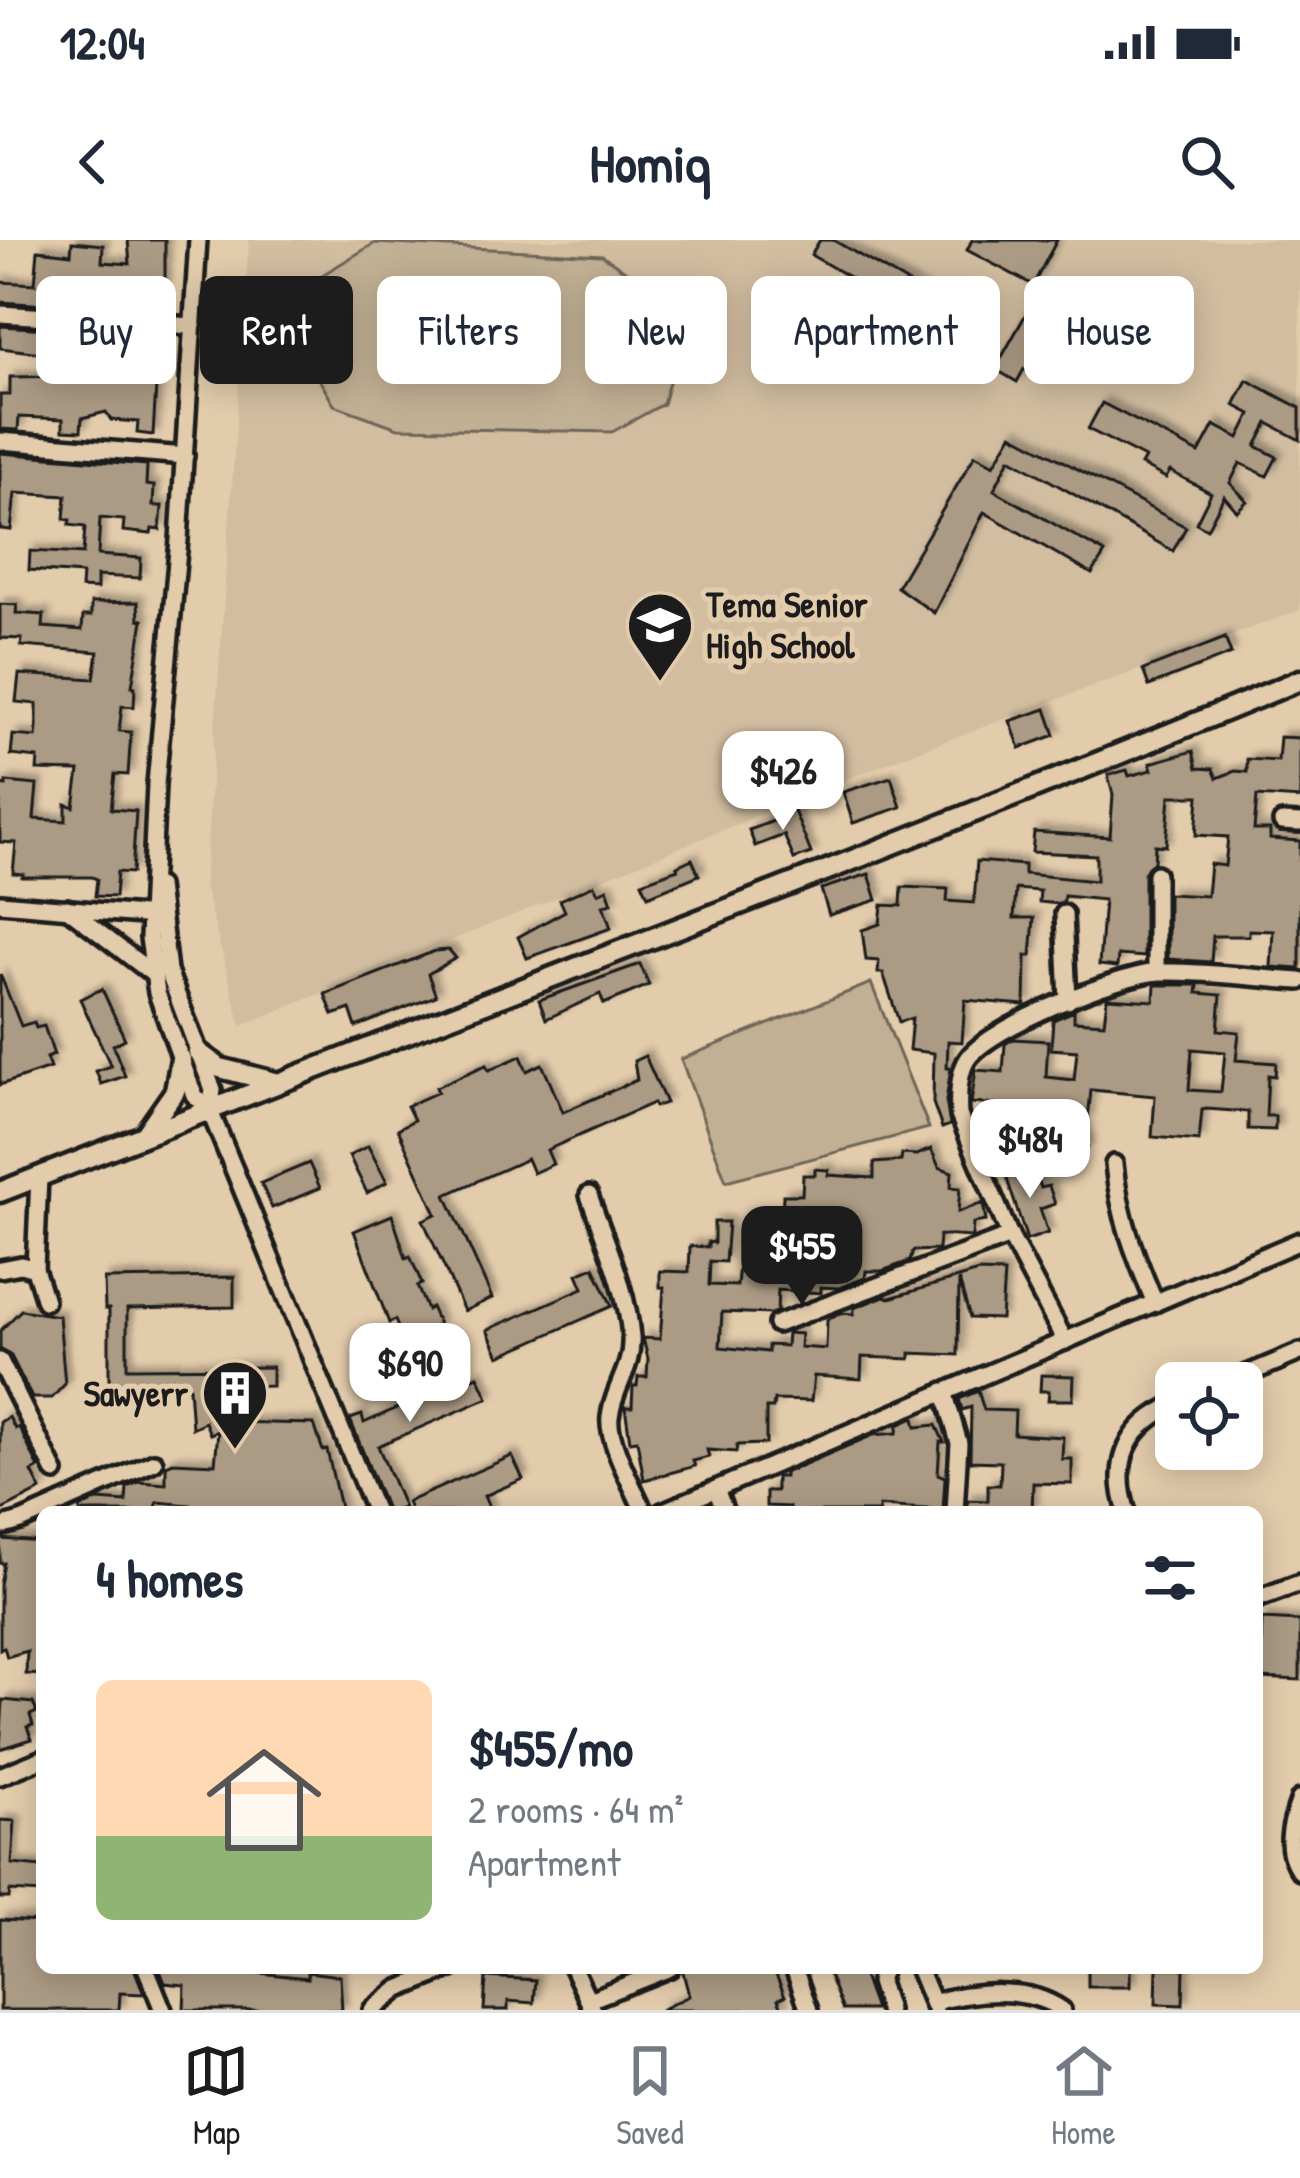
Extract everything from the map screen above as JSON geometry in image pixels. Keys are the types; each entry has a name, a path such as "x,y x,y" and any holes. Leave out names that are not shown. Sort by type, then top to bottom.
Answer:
{"main road":[{"path":"0,1192 974,814 1300,680"},
{"path":"144,1135 175,1091 190,1056 275,1082"}],"street":[{"path":"190,1056 153,974 154,860 198,240"},
{"path":"0,314 193,326"},
{"path":"0,441 185,456"},
{"path":"1282,823 1300,823"},
{"path":"1156,874 1156,972"},
{"path":"0,903 155,916"},
{"path":"67,908 153,974"},
{"path":"1064,914 1068,1001"},
{"path":"155,916 190,1056 194,1095 210,1111 373,1506"},
{"path":"1066,1341 1010,1236 958,1114 967,1060 980,1046 1041,1011 1156,972 1300,981"},
{"path":"1114,1164 1122,1220 1155,1303"},
{"path":"39,1177 35,1269 45,1300"},
{"path":"589,1195 622,1291 631,1339 628,1372 610,1413 610,1430 642,1506"},
{"path":"777,1324 1010,1236"},
{"path":"676,1506 1300,1241"},
{"path":"0,1269 21,1265 35,1269"},
{"path":"1263,1368 1300,1352"},
{"path":"0,1361 8,1396 55,1472"},
{"path":"944,1391 959,1443 955,1506"},
{"path":"1125,1506 1118,1485 1122,1456 1143,1424 1155,1417"},
{"path":"48,1506 154,1462"},
{"path":"716,1489 723,1506"},
{"path":"0,1526 36,1511"},
{"path":"1263,1597 1300,1583"},
{"path":"0,1776 36,1761"},
{"path":"1300,1799 1290,1824 1291,1859 1300,1871"},
{"path":"148,1974 163,2010"},
{"path":"372,2010 399,1989 435,1974"},
{"path":"576,1974 591,2005 657,1974"},
{"path":"796,1974 809,2010"},
{"path":"881,1974 879,1982 888,2010"},
{"path":"920,1974 934,2007 968,1992 1028,1996 1061,2010"},
{"path":"989,1993 999,2010"}],"shaded area":[{"name":"Tema Senior High School","path":"249,240 1300,240 1300,610 902,757 241,1026 204,885 239,384 353,384 353,276 246,276"},
{"path":"375,243 602,255 632,276 585,276 585,384 668,384 663,404 612,432 398,428 334,405 322,384 353,384 353,276 321,276"},
{"path":"871,983 929,1128 726,1181 681,1059"}],"building":[{"path":"128,240 165,240 165,276 36,276 36,304 0,302 0,282 35,284 38,250 71,254 72,242 103,245 102,262 130,264"},
{"path":"820,240 833,240 896,276 847,276 811,255"},
{"path":"972,240 1057,240 1038,276 1024,276 1024,280 967,250"},
{"path":"1024,317 1024,369 1017,382 1000,372 1000,360"},
{"path":"0,326 36,328 36,352 0,348"},
{"path":"10,377 36,377 36,384 156,384 153,435 137,433 138,422 111,420 106,412 82,418 81,431 63,430 63,419 19,417 18,430 0,429 0,395 10,395"},
{"path":"1247,380 1300,408 1300,440 1268,423 1256,446 1277,457 1267,476 1240,463 1230,483 1247,501 1237,511 1224,496 1207,529 1196,523 1211,493 1170,471 1166,478 1141,465 1145,458 1088,429 1102,403 1199,453 1214,425 1239,438 1251,414 1234,405"},
{"path":"1012,434 1186,527 1173,551 1010,458 994,490 1105,553 1092,574 984,512 934,613 897,587 975,455 994,465"},
{"path":"0,453 147,465 146,485 154,486 153,506 162,506 160,530 152,529 151,534 123,531 124,520 100,518 98,555 141,558 140,578 97,576 97,589 81,588 82,574 29,570 30,551 83,554 85,527 69,525 70,520 64,519 66,496 15,493 11,530 0,529"},
{"path":"138,602 143,620 132,686 134,707 122,706 119,731 131,732 128,775 115,774 111,809 136,811 132,873 117,872 115,897 95,896 97,879 92,877 22,877 13,873 16,843 0,842 0,785 37,785 34,819 66,821 66,804 74,807 79,771 37,770 38,758 11,755 13,735 36,737 37,728 37,704 16,702 19,674 94,679 98,652 21,646 22,639 0,638 0,604 17,605 16,613 44,615 43,627 82,630 83,616 91,616 91,603"},
{"path":"1225,638 1231,654 1149,686 1143,670"},
{"path":"1046,709 1055,735 1020,748 1010,721"},
{"path":"1280,737 1300,738 1300,799 1257,796 1254,830 1270,830 1270,839 1300,841 1300,969 1271,967 1273,931 1213,936 1211,962 1168,959 1168,894 1207,896 1210,864 1225,866 1228,837 1196,835 1199,796 1170,796 1166,846 1155,845 1154,862 1144,873 1144,957 1118,955 1117,967 1099,965 1104,900 1064,896 1058,904 1039,902 1040,891 1016,889 1014,918 1034,918 1031,956 1026,956 1025,1005 965,1000 962,1042 948,1041 950,1125 942,1128 933,1103 934,1053 909,1050 912,1018 899,1022 883,973 878,973 879,961 866,960 862,930 880,924 882,905 901,906 902,887 948,889 947,901 974,903 977,861 1024,865 1024,874 1096,881 1096,855 1032,852 1034,832 1110,837 1113,795 1108,775 1152,770 1150,763 1193,751 1197,768 1213,769 1217,778 1247,772 1247,759 1278,761"},
{"path":"891,777 901,807 853,823 843,792"},
{"path":"792,806 811,853 794,859 784,835 755,846 749,830 779,819 777,812"},
{"path":"692,859 699,875 648,896 642,882"},
{"path":"869,874 877,900 829,915 821,889"},
{"path":"594,885 598,893 607,889 612,903 603,905 611,928 527,958 518,937 565,911 560,900"},
{"path":"449,950 456,958 428,974 436,996 356,1027 350,1009 333,1015 325,994 435,951"},
{"path":"640,964 649,985 604,1004 600,994 546,1019 539,1000"},
{"path":"0,974 21,1026 34,1022 36,1028 44,1026 54,1055 46,1058 50,1068 0,1085"},
{"path":"1155,985 1198,985 1197,993 1221,995 1218,1030 1239,1032 1236,1060 1276,1063 1275,1076 1268,1075 1266,1116 1275,1116 1275,1130 1248,1129 1248,1112 1206,1109 1202,1110 1199,1141 1152,1137 1155,1096 1091,1090 1088,1119 1077,1118 1088,1147 1062,1156 1057,1141 1031,1149 1028,1139 997,1135 1000,1105 971,1103 976,1070 1003,1072 1005,1044 1013,1039 1048,1041 1046,1077 1074,1080 1077,1051 1051,1049 1053,1020 1074,1011 1074,1021 1104,1023 1107,998 1154,1001","holes":["1192,1049 1225,1052 1221,1092 1189,1090"]},
{"path":"102,989 125,1039 113,1045 125,1076 101,1084 96,1071 111,1066 80,999"},
{"path":"521,1056 527,1071 542,1064 563,1112 637,1080 634,1061 645,1056 666,1103 655,1107 653,1103 547,1150 553,1164 533,1173 527,1159 446,1195 492,1298 464,1311 423,1220 436,1214 398,1129 414,1120 407,1106 438,1092 436,1087"},
{"path":"368,1146 387,1182 367,1193 349,1156"},
{"path":"931,1149 939,1167 952,1172 951,1187 960,1188 958,1212 983,1203 986,1221 973,1223 972,1237 939,1235 938,1250 913,1251 910,1261 866,1271 865,1278 839,1288 821,1287 821,1293 778,1290 777,1311 771,1314 722,1312 720,1347 768,1352 768,1345 786,1346 787,1333 801,1334 800,1347 826,1349 827,1320 840,1313 854,1314 854,1308 884,1296 978,1272 1004,1273 1001,1319 970,1318 959,1280 958,1355 862,1357 861,1379 814,1376 811,1401 774,1400 773,1408 766,1408 766,1444 737,1445 736,1452 707,1450 709,1457 693,1461 695,1466 644,1480 637,1440 630,1441 625,1407 632,1407 638,1377 647,1377 643,1338 660,1339 664,1287 660,1287 660,1271 689,1272 690,1246 708,1247 708,1242 714,1243 714,1222 728,1222 725,1262 710,1261 709,1285 737,1286 739,1263 760,1264 762,1233 747,1232 748,1217 782,1220 783,1195 802,1195 803,1175 815,1175 815,1169 829,1170 828,1175 874,1178 874,1163 901,1161 902,1154"},
{"path":"309,1163 320,1188 272,1208 261,1183"},
{"path":"1034,1166 1041,1188 1049,1186 1055,1204 1040,1209 1048,1233 1027,1240 1006,1176"},
{"path":"392,1215 406,1258 410,1256 422,1284 417,1286 427,1310 431,1307 439,1325 403,1340 395,1320 389,1323 354,1231"},
{"path":"594,1267 612,1306 499,1356 487,1330 583,1288 577,1274"},
{"path":"234,1277 234,1307 127,1309 127,1368 272,1367 272,1386 220,1387 223,1422 314,1424 323,1451 327,1450 340,1506 158,1502 156,1506 84,1506 97,1500 126,1502 127,1487 139,1482 166,1484 166,1465 173,1462 215,1464 218,1431 210,1434 205,1422 192,1428 189,1387 109,1390 109,1309 105,1309 104,1279"},
{"path":"21,1310 59,1316 65,1384 52,1398 32,1398 11,1356 0,1349 0,1331"},
{"path":"429,1374 438,1394 478,1376 488,1398 378,1446 403,1506 385,1506 350,1419 362,1415 364,1423 410,1402 403,1385"},
{"path":"1041,1375 1074,1376 1073,1400 1048,1400 1049,1391 1040,1391"},
{"path":"978,1391 984,1410 1015,1411 1014,1434 1063,1437 1062,1459 1072,1459 1072,1484 1033,1483 1032,1506 968,1506 968,1500 988,1501 988,1485 1000,1485 1001,1462 970,1461 971,1407 962,1410 959,1399"},
{"path":"9,1417 39,1468 32,1472 41,1490 0,1511 0,1422"},
{"path":"914,1418 916,1427 936,1425 944,1442 940,1442 938,1474 945,1477 943,1506 766,1506 766,1491 776,1491 776,1477 873,1435 897,1433 898,1425"},
{"path":"512,1456 523,1479 484,1496 488,1506 409,1506 407,1502"},
{"path":"0,1539 36,1542 36,1675 26,1674 27,1651 7,1657 4,1647 0,1649 4,1563 0,1563"},
{"path":"1263,1619 1300,1621 1300,1680 1263,1678"},
{"path":"3,1700 33,1703 33,1725 27,1727 32,1739 0,1749"},
{"path":"0,1820 15,1821 12,1864 36,1866 36,1893 10,1891 9,1898 0,1898"},
{"path":"0,1920 36,1922 36,1974 136,1974 144,1994 120,1993 119,2010 0,2010"},
{"path":"161,1974 340,1976 342,2010 184,2010 185,1985 165,1983"},
{"path":"684,1974 776,1974 785,1996 778,1999 783,2010 660,2010 689,1996"},
{"path":"828,1974 862,1974 875,2010 843,2010"},
{"path":"1088,1974 1130,1974 1130,1987 1088,1987"},
{"path":"1157,1974 1184,1974 1183,2005 1156,2004"},
{"path":"486,1977 536,1980 534,2003 508,2001 508,2010 484,2010"}],"place":[{"name":"Tema Senior High School","path":"660,684"},
{"name":"Sawyerr","path":"235,1452"}]}
